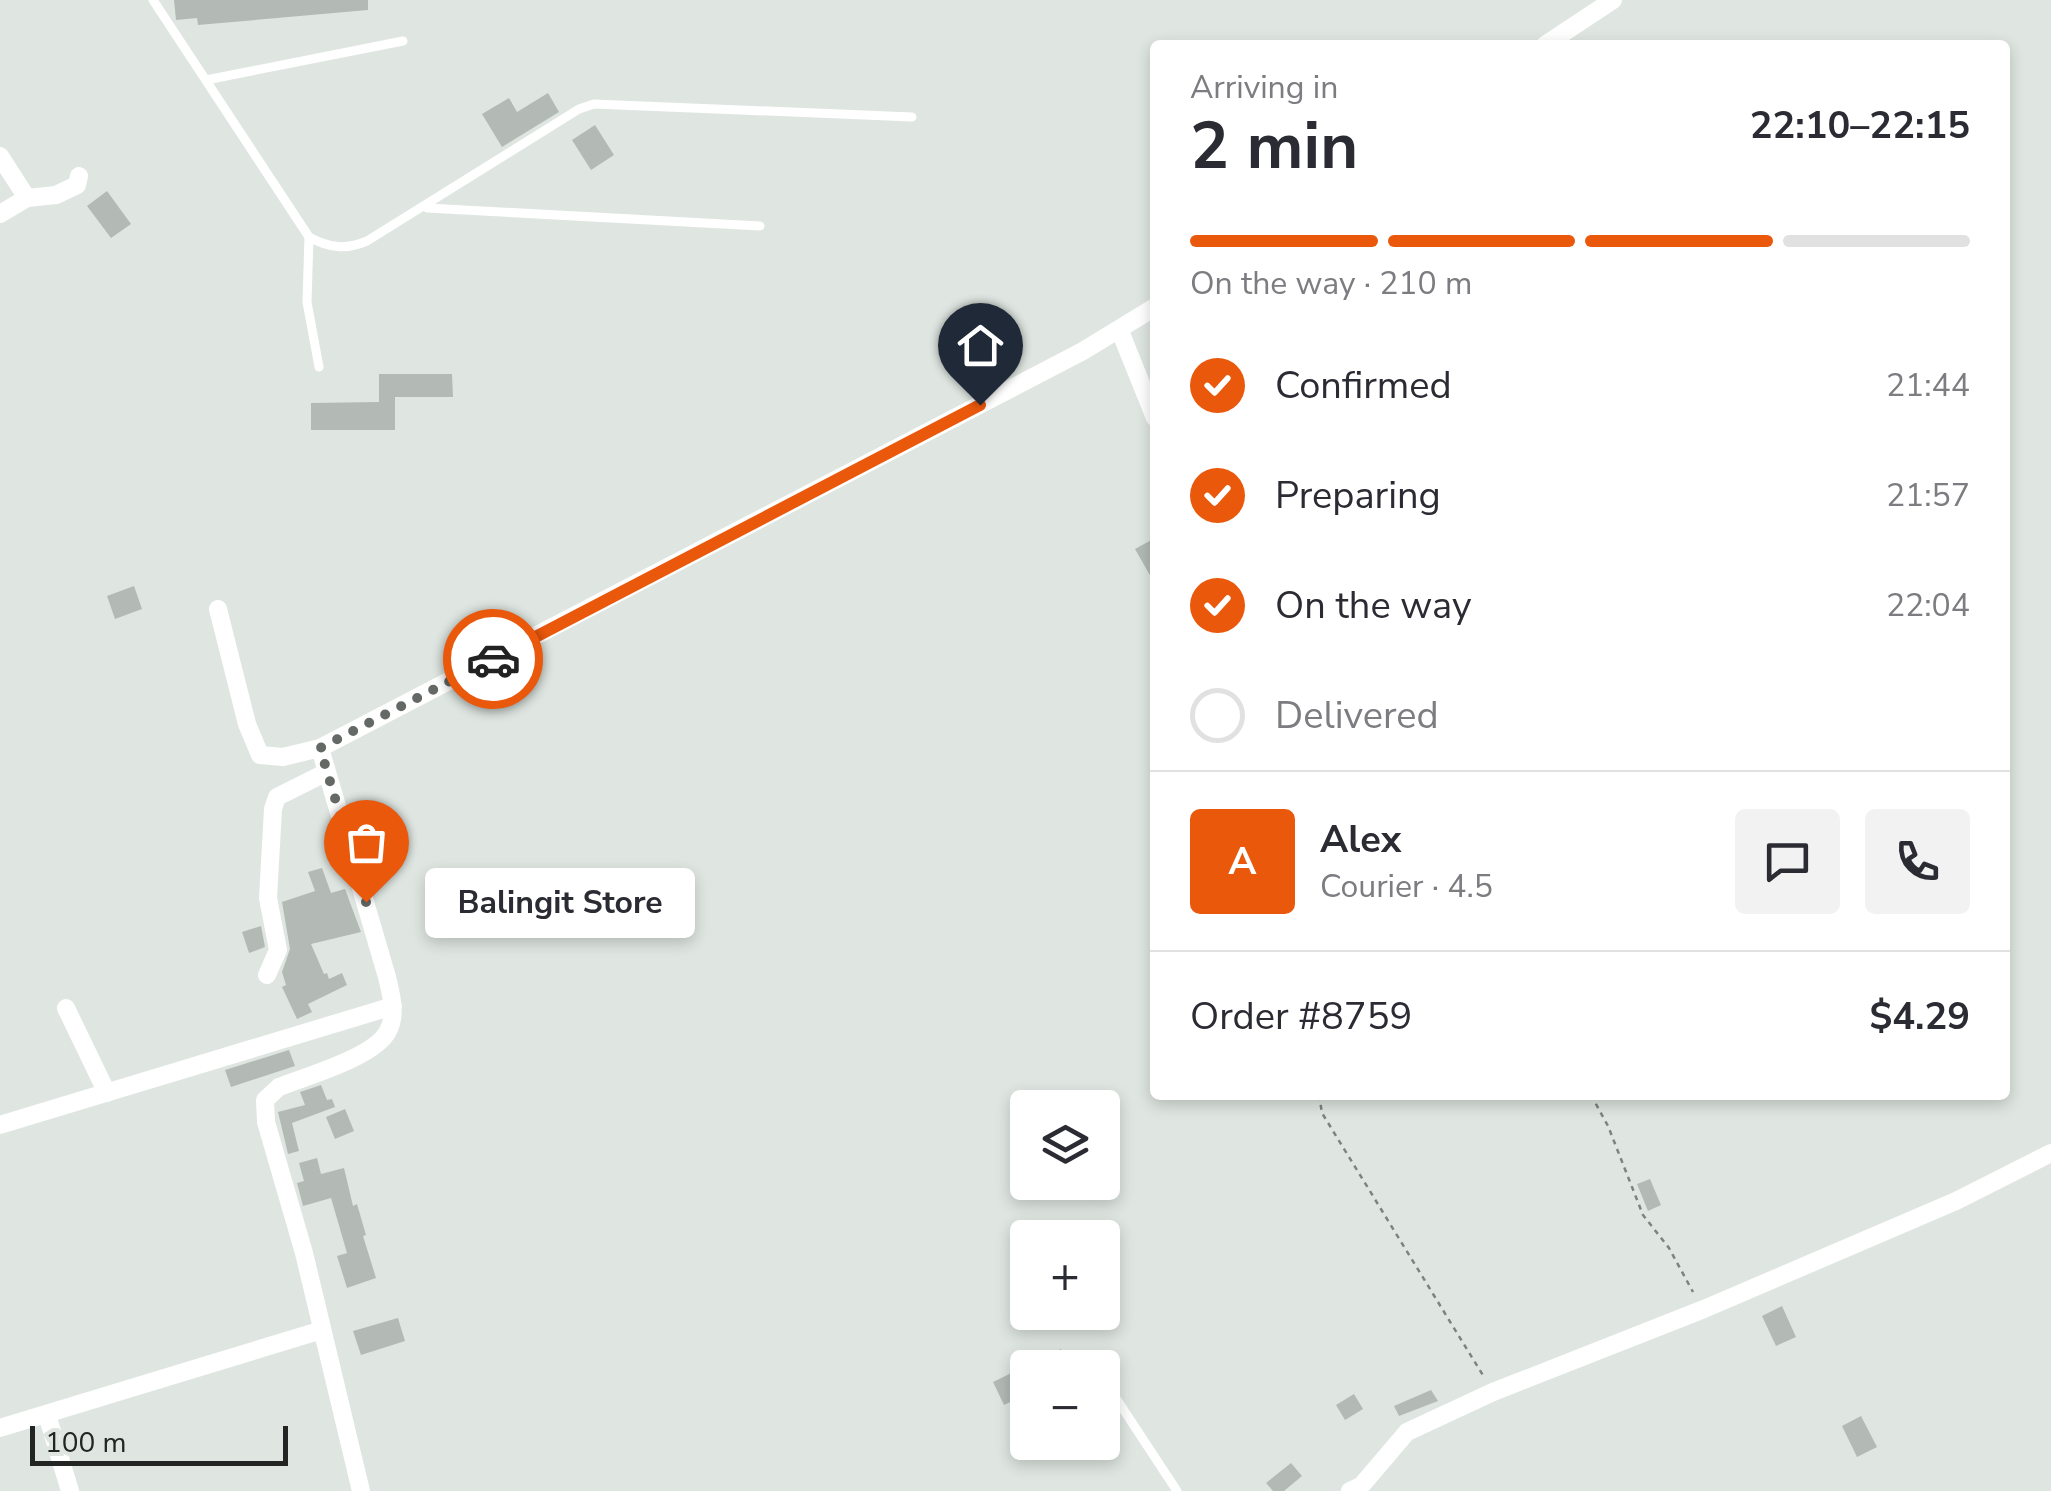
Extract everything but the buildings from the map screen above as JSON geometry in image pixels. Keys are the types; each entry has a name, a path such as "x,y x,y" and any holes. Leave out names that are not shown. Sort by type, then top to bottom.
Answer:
{"street":[{"path":"1553,40 1612,0"},
{"path":"0,156 27,198"},
{"path":"0,214 27,198 67,191 77,185 79,176"},
{"path":"218,609 247,724 260,755 284,756 320,748 1120,330 1150,310"},
{"path":"1120,330 1150,405"},
{"path":"320,748 393,1006 390,1028 378,1045 279,1087 265,1100 272,1150 304,1253 361,1491"},
{"path":"267,975 278,950 268,898 272,810 276,797 326,772"},
{"path":"0,1124 393,1006"},
{"path":"66,1008 106,1093"},
{"path":"1357,1489 1407,1432 1493,1392 1704,1309 1956,1200 2051,1153"},
{"path":"0,1428 322,1330"},
{"path":"47,1415 70,1491"}],"lane":[{"path":"153,0 309,238 326,246 355,246 424,208 579,109 594,104 912,117"},
{"path":"206,80 403,41"},
{"path":"424,208 760,226"},
{"path":"309,238 306,302 318,366"},
{"path":"1120,1404 1177,1491"}],"path":[{"path":"1321,1100 1322,1113 1493,1392"},
{"path":"1594,1100 1644,1216 1669,1248 1704,1309"}],"way so far":[{"path":"366,902 320,748 493,659"}],"place":[{"name":"Balingit Store","path":"366,902"}],"route":[{"path":"493,659 980,405"}]}
